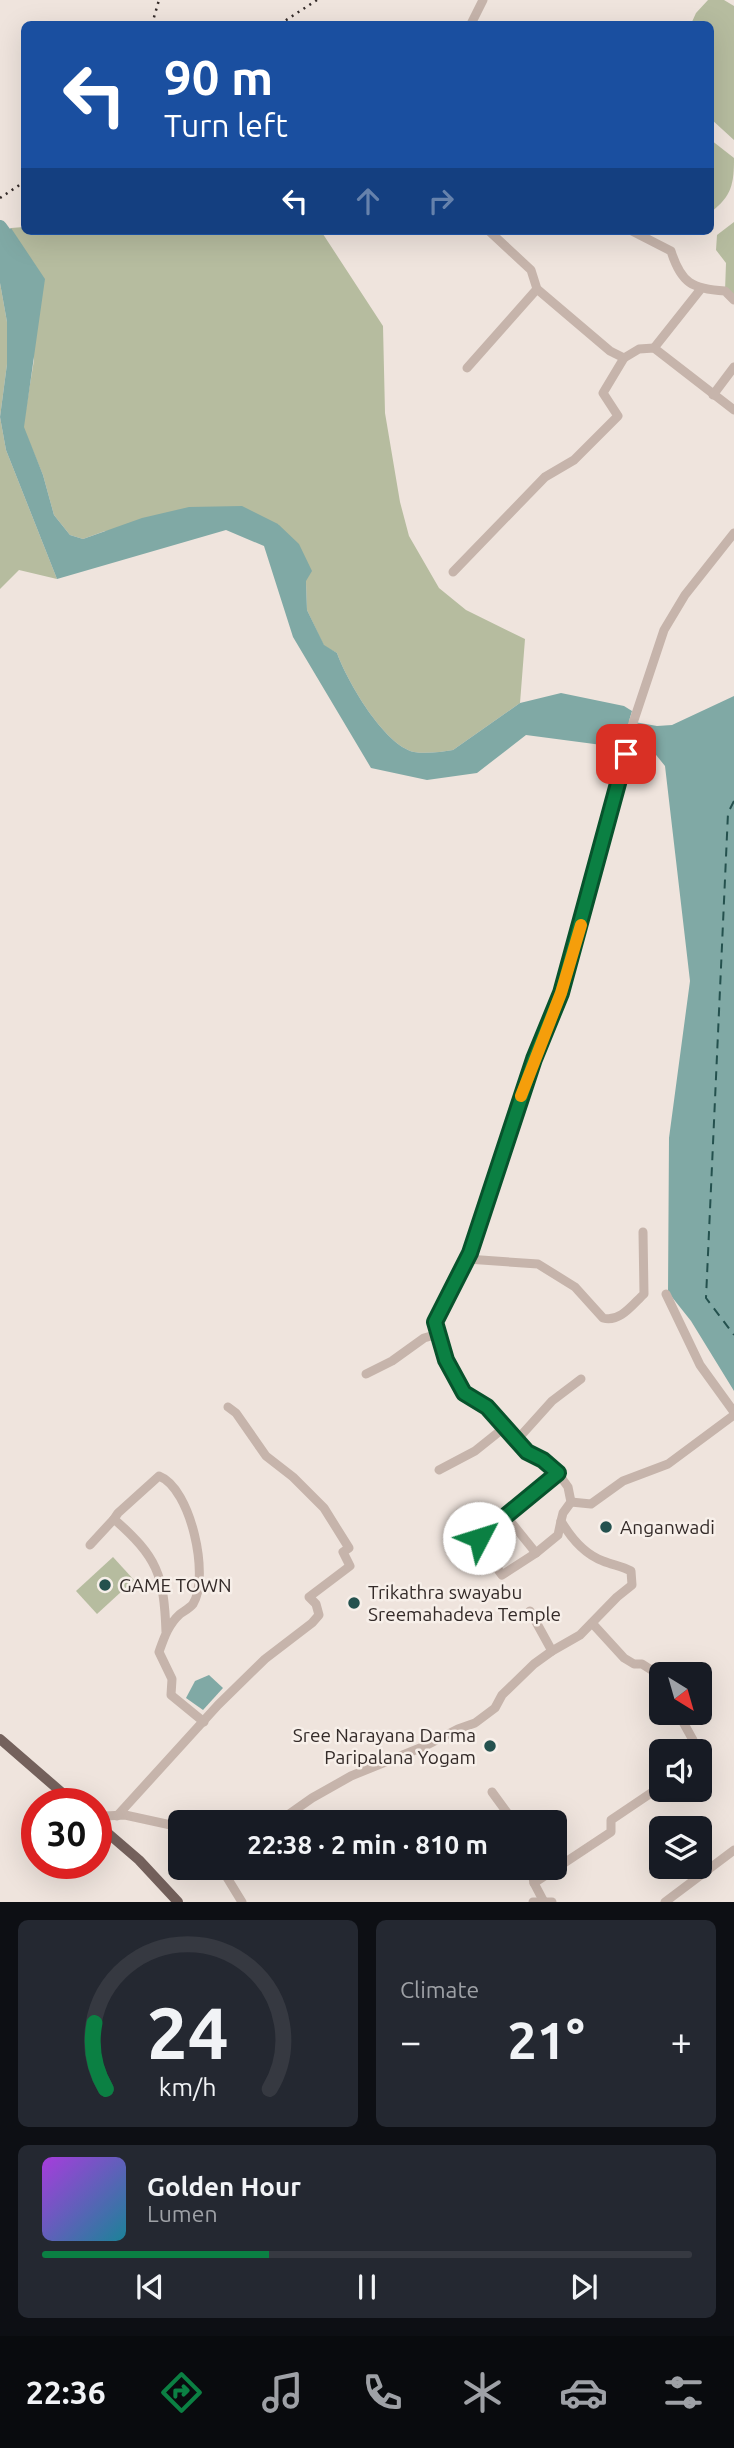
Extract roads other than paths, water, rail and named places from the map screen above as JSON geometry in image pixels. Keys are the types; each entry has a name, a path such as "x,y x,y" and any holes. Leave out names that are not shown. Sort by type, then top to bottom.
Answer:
{"main road":[{"path":"0,1738 56,1788"},
{"path":"112,1837 139,1860 178,1902"}],"street":[{"path":"473,21 484,0"},
{"path":"493,235 531,270 537,289 610,351 624,358"},
{"path":"640,235 671,251 678,272 700,290 725,291 734,300"},
{"path":"467,368 537,289"},
{"path":"654,348 700,290"},
{"path":"453,572 545,477 574,460 618,416 603,393 624,358 639,349 654,348 734,410"},
{"path":"713,394 734,368"},
{"path":"558,1473 479,1538 481,1546 502,1575 558,1535 563,1513 571,1502 568,1487 558,1473 543,1460 527,1452 487,1407 464,1393 449,1367 435,1322 467,1259 534,1059 569,969 631,730 664,630 685,595 734,533"},
{"path":"467,1259 538,1264 575,1287 603,1318 610,1320 618,1318 644,1294 643,1232"},
{"path":"571,1502 591,1504 623,1481 668,1464 733,1415 700,1365 666,1294"},
{"path":"366,1374 393,1361 424,1338 438,1334"},
{"path":"516,1441 552,1401 580,1379"},
{"path":"117,1816 265,1659 312,1623 319,1615 316,1604 309,1597 350,1566 343,1552 349,1548 324,1508 293,1477 266,1456 236,1413 228,1407"},
{"path":"439,1469 475,1451 505,1427"},
{"path":"90,1545 118,1513 159,1476 174,1488 195,1529 198,1584 192,1605 178,1616 166,1632 159,1652 172,1679 171,1695 204,1722"},
{"path":"506,1516 536,1553"},
{"path":"114,1519 149,1553 159,1576 166,1632"},
{"path":"295,1810 351,1776 475,1723 495,1708 502,1695 534,1664 580,1635 617,1597 632,1586 631,1572 588,1553 570,1536 561,1521"},
{"path":"165,1609 178,1616"},
{"path":"530,1611 552,1651"},
{"path":"592,1623 624,1658 649,1668"},
{"path":"492,1792 505,1810"},
{"path":"534,1883 611,1832 611,1820 649,1794"},
{"path":"112,1816 168,1825"},
{"path":"665,1902 734,1850"},
{"path":"230,1880 242,1902"},
{"path":"533,1880 548,1901"},
{"path":"533,1902 548,1901"}],"water":[{"path":"11,228 45,279 24,427 43,475 54,515 70,535 83,539 142,518 189,507 242,506 278,524 299,544 312,571 306,581 307,610 324,645 337,653 358,695 379,725 402,747 414,752 453,750 520,703 561,693 624,706 632,711 629,721 657,726 672,725 734,696 734,1391 691,1321 668,1292 669,1138 690,981 665,766 644,740 626,733 617,747 526,735 477,773 427,780 371,768 293,637 264,546 226,530 57,579 6,450 0,417 7,364 7,322 0,283 0,236"},
{"path":"209,1675 223,1688 203,1710 186,1698 195,1681"}],"waterway":[{"path":"0,227 16,249"}],"railway":[{"path":"153,21 159,0"},
{"path":"285,21 317,0"},
{"path":"0,198 21,184"}],"place":[{"name":"Anganwadi","path":"606,1527"},
{"name":"GAME TOWN","path":"105,1585"},
{"name":"Trikathra swayabu Sreemahadeva Temple","path":"354,1603"},
{"name":"Sree Narayana Darma Paripalana Yogam","path":"490,1746"}]}
